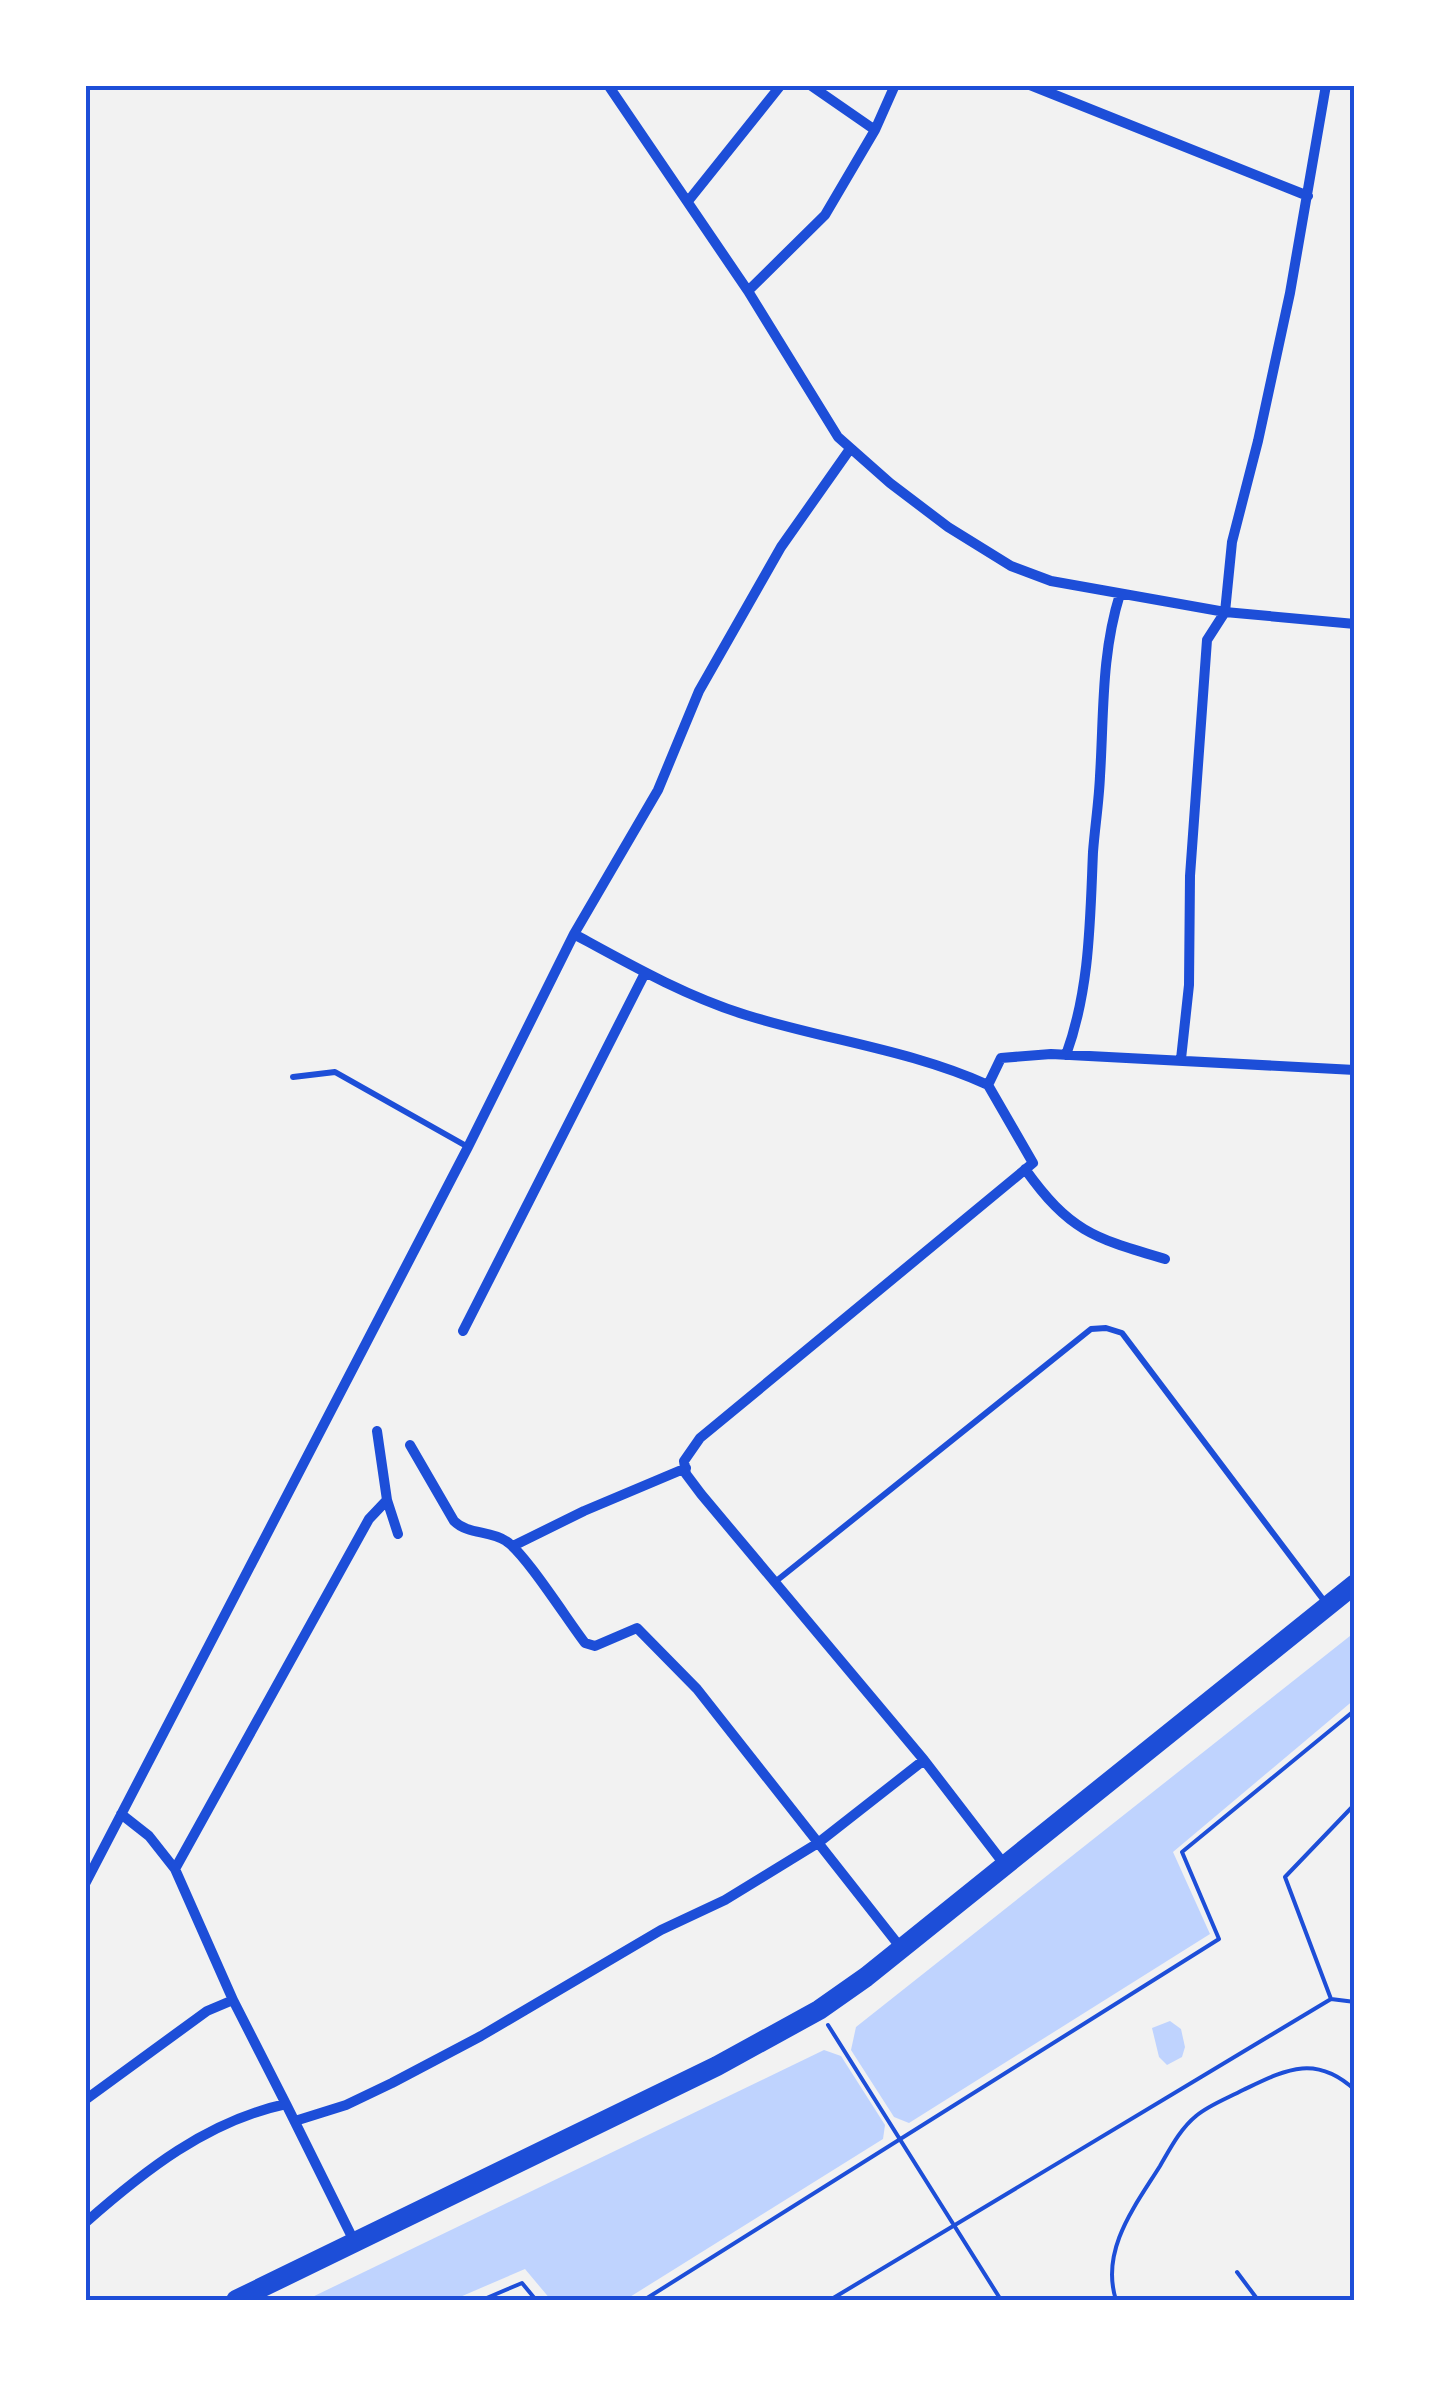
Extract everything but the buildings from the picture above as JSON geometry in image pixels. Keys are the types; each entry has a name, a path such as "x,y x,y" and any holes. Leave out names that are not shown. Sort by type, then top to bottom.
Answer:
{"highway":[{"path":"236,2300 718,2066 818,2010 901,1948 1355,1584"}],"street":[{"path":"608,85 748,290 825,420 850,449 948,526 1011,566 1051,582 1225,612 1355,624"},
{"path":"689,200 781,85"},
{"path":"810,85 874,130"},
{"path":"748,290 825,215 895,85"},
{"path":"1030,85 1308,196"},
{"path":"1181,1059 1189,985 1190,876 1207,640 1225,612 1232,542 1258,441 1308,196 1326,85"},
{"path":"85,1884 574,934 647,811 699,691 806,509 850,449"},
{"path":"1066,1055 1076,1029 1086,978 1102,690 1108,634 1120,594"},
{"path":"574,934 645,972 748,1016 933,1064 988,1084 1034,1163 700,1438 684,1460 701,1494 924,1760 1004,1864"},
{"path":"463,1331 645,972"},
{"path":"988,1084 1001,1058 1066,1055 1355,1070"},
{"path":"1025,1170 1046,1198 1093,1236 1165,1259"},
{"path":"377,1430 387,1500 398,1534"},
{"path":"410,1445 459,1527 495,1535 513,1546 588,1645 596,1646 637,1628 697,1689 901,1948"},
{"path":"513,1546 686,1468"},
{"path":"176,1869 369,1519 387,1500"},
{"path":"295,2121 346,2105 407,2076 661,1930 725,1900 818,1843 924,1760"},
{"path":"121,1814 150,1836 176,1869 233,2000 356,2244"},
{"path":"85,2100 208,2011 233,2000"},
{"path":"85,2222 144,2170 259,2110 286,2104"}],"lane":[{"path":"293,1077 335,1072 468,1146"},
{"path":"775,1582 1091,1329 1106,1328 1122,1333 1328,1606"}],"path":[{"path":"644,2300 1219,1939 1182,1852 1355,1710"},
{"path":"1332,1999 1285,1876 1355,1804"},
{"path":"830,2300 1332,1999 1355,2002"},
{"path":"818,2010 1001,2300"},
{"path":"1116,2300 1111,2272 1128,2215 1181,2131 1197,2115 1283,2071 1304,2066 1330,2072 1355,2090"},
{"path":"1237,2272 1258,2300"},
{"path":"482,2300 522,2282 536,2300"}],"water":[{"path":"1355,1632 1355,1699 1173,1852 1210,1934 909,2123 894,2117 851,2050 856,2027"},
{"path":"1170,2021 1181,2029 1185,2047 1182,2057 1167,2065 1159,2057 1152,2028"},
{"path":"824,2050 841,2056 885,2125 883,2139 625,2300 551,2300 525,2269 453,2300 306,2300"}]}
